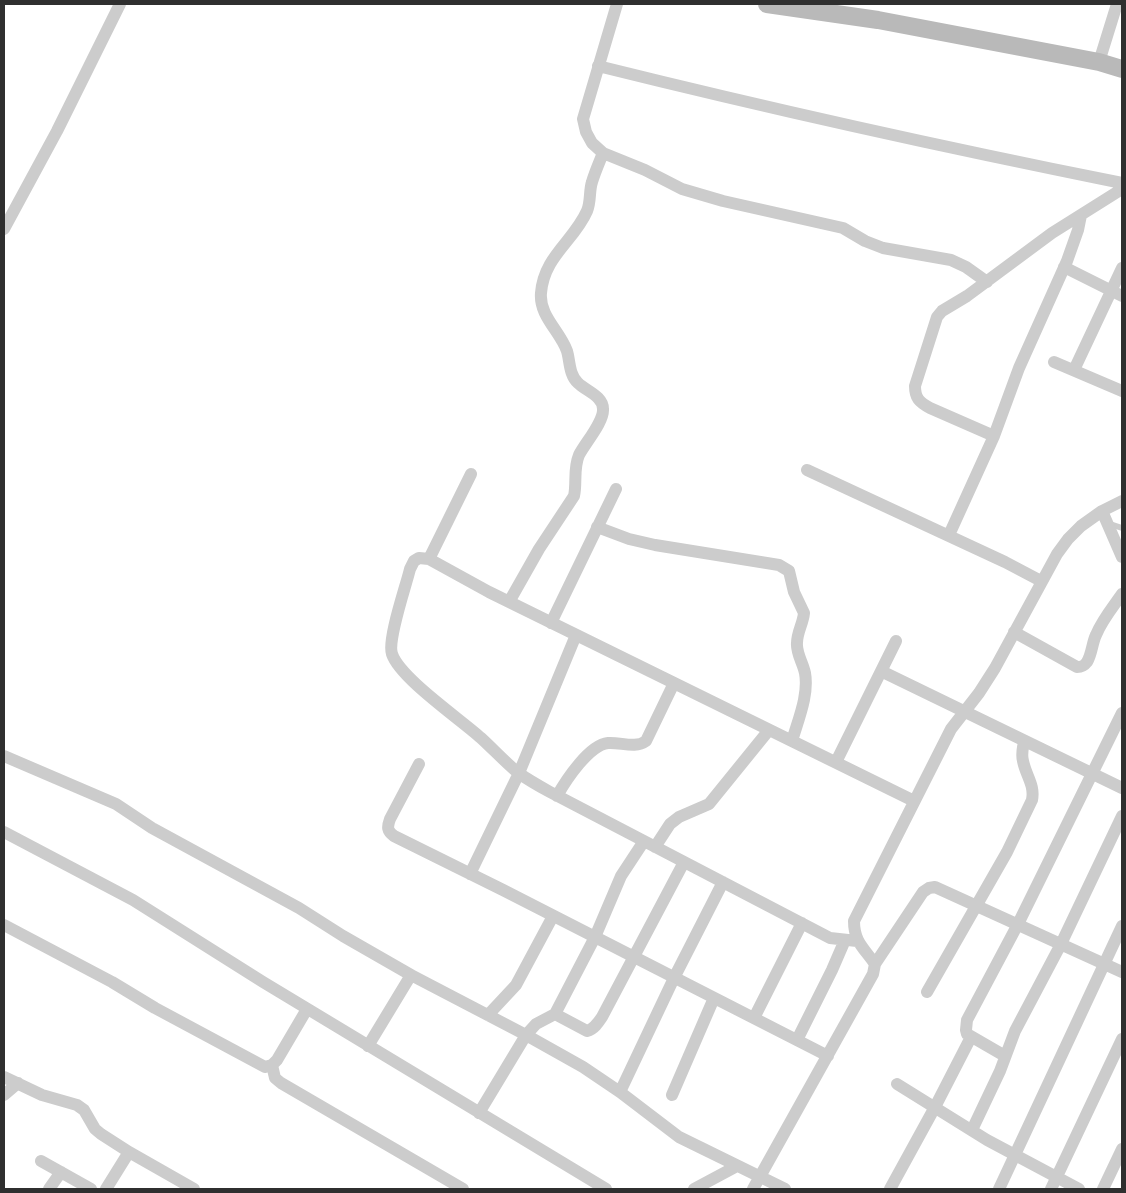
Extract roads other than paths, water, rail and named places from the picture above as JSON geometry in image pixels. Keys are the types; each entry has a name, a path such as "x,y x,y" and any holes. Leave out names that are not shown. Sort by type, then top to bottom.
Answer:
{"street":[{"path":"4,229 120,4"},
{"path":"617,4 583,119 586,132 592,142 603,153 645,170 682,189 723,201 843,228 865,241 883,248 951,260 966,267 987,282"},
{"path":"767,4 878,20 1099,62 1122,69"},
{"path":"1099,62 1115,4"},
{"path":"598,66 795,113 1024,164 1122,183"},
{"path":"509,602 539,550 574,496 576,465 579,456 602,416 601,400 574,378 565,346 542,306 541,295 547,268 583,219 588,209 592,183 603,153"},
{"path":"994,436 930,408 920,402 915,395 915,386 937,317 942,311 987,282 1052,233 1122,189"},
{"path":"949,535 994,436 1019,368 1064,267 1082,215"},
{"path":"1064,267 1117,293"},
{"path":"1074,370 1117,293 1122,268"},
{"path":"1054,362 1122,391"},
{"path":"806,470 949,535 1041,581"},
{"path":"429,559 471,474"},
{"path":"551,623 616,488"},
{"path":"797,1040 832,970 851,940 856,916 951,729 979,692 1041,581 1068,538 1081,526 1105,517 1122,501"},
{"path":"1105,517 1122,557"},
{"path":"598,527 629,539 778,565 789,571 794,592 804,613 796,642 805,673 806,687 792,741"},
{"path":"875,964 851,940 830,938 802,924 557,796 519,773 397,666 391,653 392,639 410,569 419,558 429,559 551,623 914,801"},
{"path":"1014,632 1077,667 1082,667 1089,659 1095,636 1122,594"},
{"path":"470,874 519,773 576,635"},
{"path":"836,762 896,641"},
{"path":"882,671 1122,788"},
{"path":"557,796 571,774 599,746 614,743 641,744 646,740 674,683"},
{"path":"1006,1056 971,1037 966,1030 968,1020 1018,924 1122,713"},
{"path":"655,847 670,824 679,817 709,804 769,730"},
{"path":"927,992 1007,852 1032,800 1034,792 1023,762 1024,741"},
{"path":"4,756 116,804 152,828 299,908 411,975 526,1034 583,1067 620,1092 679,1137 737,1166 757,1184 785,1189"},
{"path":"419,764 390,820 389,833 828,1056"},
{"path":"972,1130 1006,1056 1015,1031 1061,944 1122,816"},
{"path":"4,832 133,900 307,1009 606,1189"},
{"path":"479,1113 526,1034 536,1024 555,1014 595,937 615,888 644,841"},
{"path":"555,1014 581,1029 591,1030 602,1017 684,862"},
{"path":"620,1092 674,978 723,882"},
{"path":"757,1184 873,974 875,964 923,892 929,888 935,887 1122,972"},
{"path":"488,1015 516,985 553,916"},
{"path":"754,1018 802,924"},
{"path":"4,925 112,982 265,1067 272,1065 307,1009"},
{"path":"999,1189 1122,926"},
{"path":"368,1046 411,975"},
{"path":"672,1095 714,998"},
{"path":"890,1189 971,1037"},
{"path":"1051,1189 1122,1039"},
{"path":"272,1065 275,1078 280,1083 463,1189"},
{"path":"4,1077 42,1095 77,1105 84,1110 95,1129 101,1134 176,1185 194,1189"},
{"path":"4,1095 18,1083"},
{"path":"897,1084 1015,1155 1079,1189"},
{"path":"1104,1189 1122,1149"},
{"path":"106,1189 129,1152"},
{"path":"42,1161 91,1189"},
{"path":"694,1189 737,1166"},
{"path":"49,1189 61,1172"}],"lane":[{"path":"1105,517 1122,528"}]}
